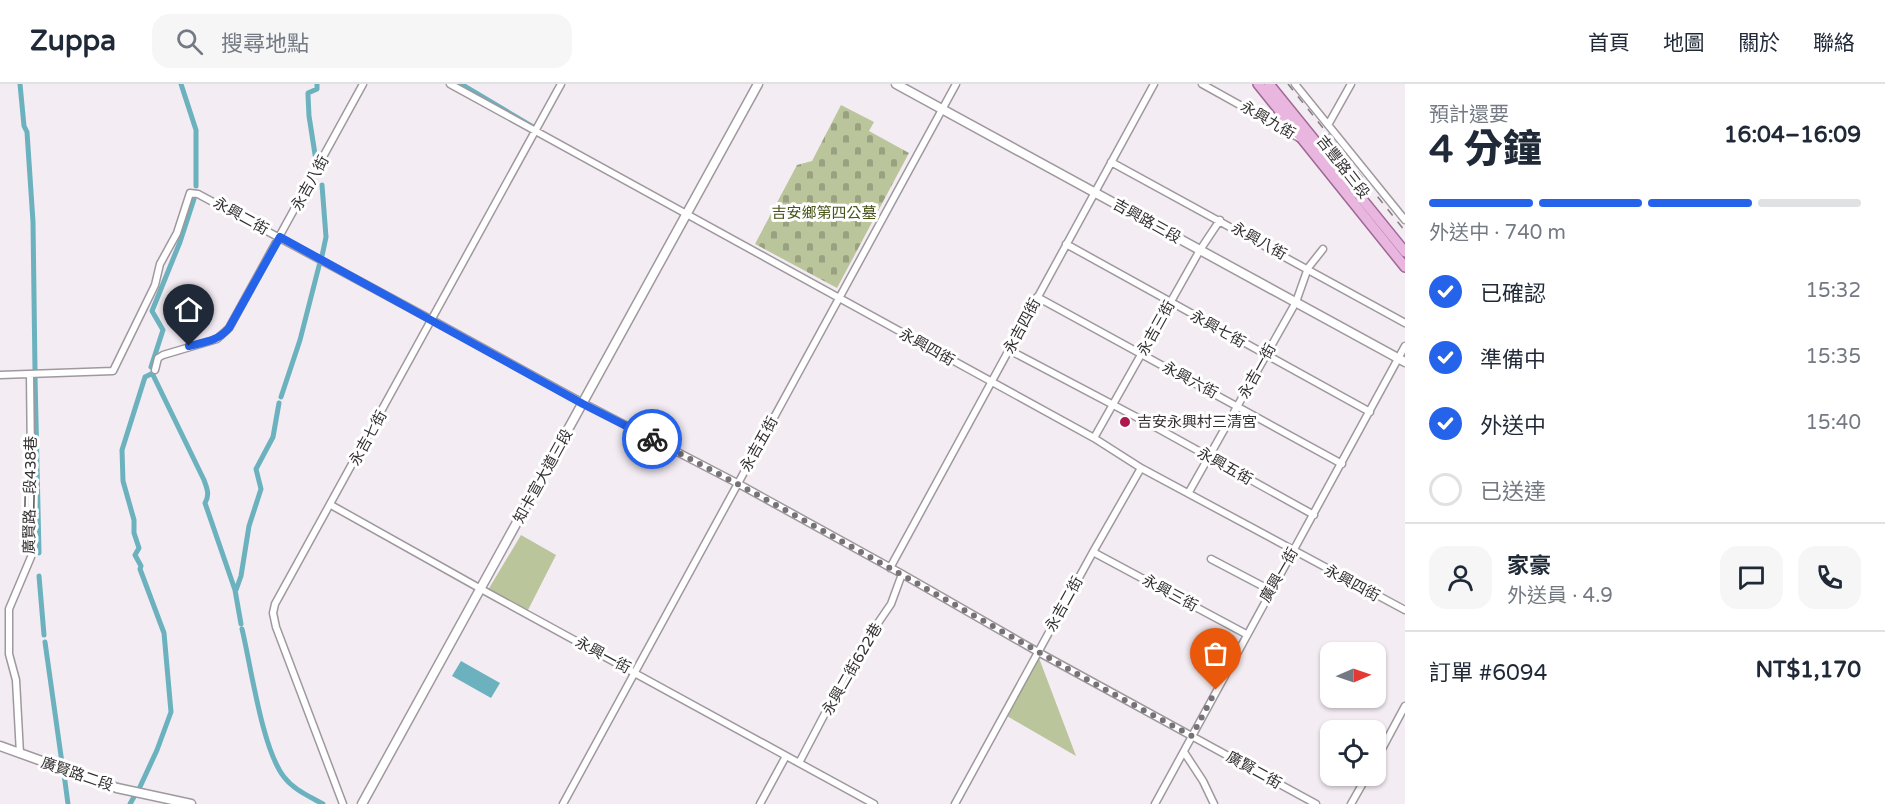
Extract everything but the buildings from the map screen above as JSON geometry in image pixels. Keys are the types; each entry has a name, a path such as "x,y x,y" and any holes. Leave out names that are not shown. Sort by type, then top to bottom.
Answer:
{"main road":[{"name":"吉豐路三段","path":"1258,84 1405,267"},
{"name":"吉豐路三段","path":"1269,84 1405,252"}],"street":[{"name":"永吉八街","path":"155,370 158,358 163,355 217,339 229,328 363,84"},
{"name":"永興四街","path":"450,84 1094,438 1142,468 1405,610"},
{"name":"永吉七街","path":"343,804 293,677 273,613 275,604 561,84"},
{"name":"知卡宣大道三段","path":"362,804 758,84"},
{"name":"吉興路三段","path":"896,84 1402,360"},
{"name":"永吉五街","path":"563,804 956,84"},
{"name":"永吉四街","path":"890,568 1154,84"},
{"name":"永興九街","path":"1202,84 1302,140"},
{"path":"1295,84 1405,220"},
{"path":"1344,84 1346,94"},
{"path":"1328,125 1351,84"},
{"name":"永興八街","path":"1111,162 1405,323"},
{"name":"永興二街","path":"0,375 113,371 155,285 160,264 177,233 190,193 198,194 583,404 737,483 1192,736"},
{"name":"永吉三街","path":"1094,438 1200,250 1220,220"},
{"name":"永興七街","path":"1066,244 1370,412"},
{"name":"永吉一街","path":"1189,492 1296,302 1308,268 1323,249"},
{"name":"永興六街","path":"1037,297 1342,464"},
{"name":"廣興一街","path":"1155,804 1270,590 1370,412 1402,360 1405,346"},
{"name":"永興五街","path":"1009,350 1314,515"},
{"name":"廣賢路二段438巷","path":"20,753 16,680 9,654 8,628 9,609 33,549 30,374"},
{"name":"永吉二街","path":"955,804 1093,552 1142,468"},
{"name":"永興一街","path":"331,505 874,804"},
{"name":"永興三街","path":"1093,552 1246,634"},
{"path":"1211,559 1270,590"},
{"name":"永興二街622巷","path":"799,763 854,658 891,604 902,574"},
{"path":"1386,741 1405,706"},
{"name":"廣賢二街","path":"1192,736 1316,804"},
{"name":"廣賢路二段","path":"0,746 117,788 191,804"},
{"path":"1184,752 1203,781 1214,804"},
{"path":"760,804 786,756"},
{"path":"1351,804 1361,786"}],"green space":[{"name":"吉安鄉第四公墓","path":"841,105 874,122 869,131 909,153 837,288 755,244 797,165 812,161"},
{"path":"521,535 556,555 527,612 488,590"},
{"path":"1039,658 1076,756 1007,716"}],"water":[{"path":"461,661 500,683 491,698 452,676"}],"waterway":[{"path":"20,84 24,126 27,132 33,222 35,370"},
{"path":"181,84 196,130 196,186"},
{"path":"317,84 317,89 308,95 317,167"},
{"path":"461,84 533,127"},
{"path":"322,185 326,237 322,256"},
{"path":"151,367 163,330 152,311 180,242 194,199"},
{"path":"281,397 300,340 320,262"},
{"path":"139,789 171,712 164,633 135,555 139,548 123,481 122,450 145,377 153,373"},
{"path":"153,375 205,483 208,494 205,503 235,590 241,624"},
{"path":"35,376 39,553"},
{"path":"236,590 241,576 249,526 261,489 256,469 273,437 279,403"},
{"path":"39,576 44,635"},
{"path":"242,629 263,728 276,764 292,786 323,804"},
{"path":"45,642 62,763"},
{"path":"64,774 68,804"},
{"path":"130,804 135,795"}],"railway":[{"path":"1288,84 1405,231"}],"way so far":[{"path":"652,439 737,483 1192,736 1216,690"}],"place":[{"name":"吉安永興村三清宮","path":"1125,422"}],"route":[{"path":"189,346 217,339 229,328 280,237 583,404 652,439"}]}
